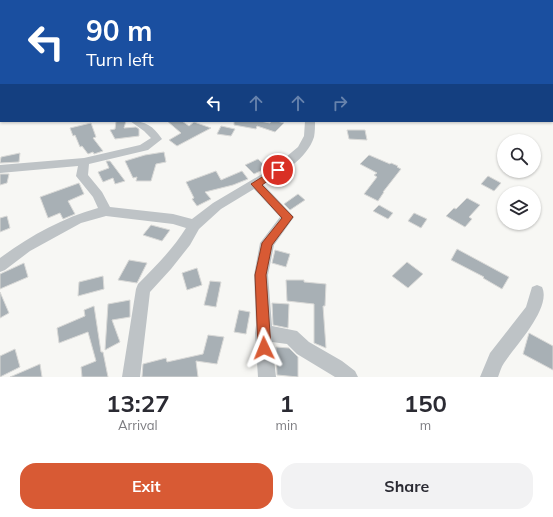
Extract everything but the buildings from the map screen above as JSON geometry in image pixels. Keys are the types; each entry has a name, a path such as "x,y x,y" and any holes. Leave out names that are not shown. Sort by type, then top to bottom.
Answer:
{"street":[{"path":"0,169 84,162 144,148 157,139 148,129 138,122"},
{"path":"131,377 142,289 166,265 185,241 194,225 217,206 278,170 303,149 309,136 310,122"},
{"path":"84,162 82,176 98,195 106,211"},
{"path":"256,184 288,217 267,243 261,275 264,325 263,334 267,377"},
{"path":"0,266 25,247 77,219 106,211 174,219 194,225"},
{"path":"489,377 496,359 534,310 537,292"},
{"path":"263,334 291,337 303,348 349,377"}],"route":[{"path":"264,348 261,275 267,243 288,217 256,184 278,170"}]}
